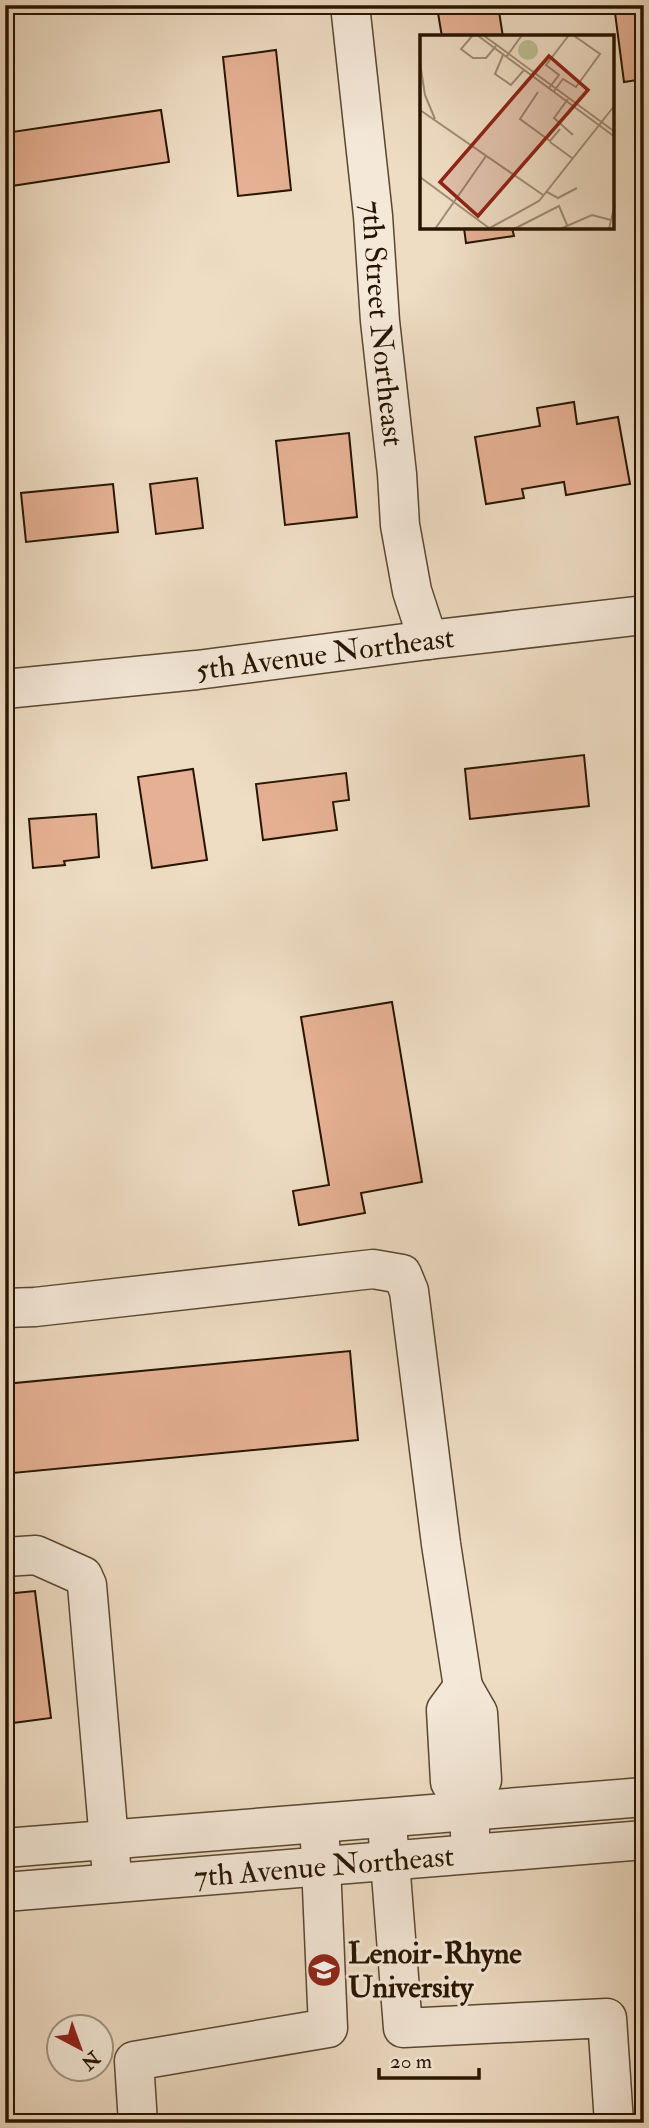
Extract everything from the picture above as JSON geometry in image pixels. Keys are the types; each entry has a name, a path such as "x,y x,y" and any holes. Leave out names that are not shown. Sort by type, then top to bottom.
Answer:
{"street":[{"name":"7th Street Northeast","path":"350,5 373,216 380,321 400,525 412,591 428,640"},
{"name":"5th Avenue Northeast","path":"5,689 197,670 644,615"},
{"path":"5,1308 48,1306 373,1269 402,1274 409,1291 441,1544 463,1687 478,1713 482,1780 470,1811 471,1854"},
{"path":"5,1557 36,1555 83,1576 86,1585 112,1884"},
{"name":"7th Avenue Northeast","path":"5,1848 644,1797"},
{"path":"387,1817 403,2028 607,2018 614,2123"},
{"path":"138,2123 134,2061 328,2028 319,1821"},
{"name":"7th Avenue Northeast","path":"5,1892 644,1840"}],"building":[{"path":"498,5 503,35 442,35 437,7"},
{"path":"614,5 644,5 644,79 624,82"},
{"path":"276,50 291,190 238,196 223,57"},
{"path":"161,110 169,162 5,187 5,133"},
{"path":"464,229 512,229 514,236 466,243"},
{"path":"574,402 577,424 618,417 630,484 566,495 564,482 522,489 524,498 486,504 475,437 540,426 537,408"},
{"path":"349,433 357,517 285,525 276,441"},
{"path":"197,478 203,528 156,534 150,484"},
{"path":"113,484 118,532 26,542 21,493"},
{"path":"584,755 589,806 470,819 465,769"},
{"path":"193,769 207,860 152,868 138,777"},
{"path":"346,773 349,800 333,802 337,830 263,840 256,784"},
{"path":"96,814 99,857 64,861 65,865 33,868 29,819"},
{"path":"392,1002 422,1182 361,1193 365,1213 299,1225 293,1191 329,1185 301,1017"},
{"path":"350,1351 358,1440 13,1473 5,1384"},
{"path":"35,1591 51,1718 5,1724 5,1594"}],"place":[{"name":"Lenoir-Rhyne University","path":"324,1970"}]}
